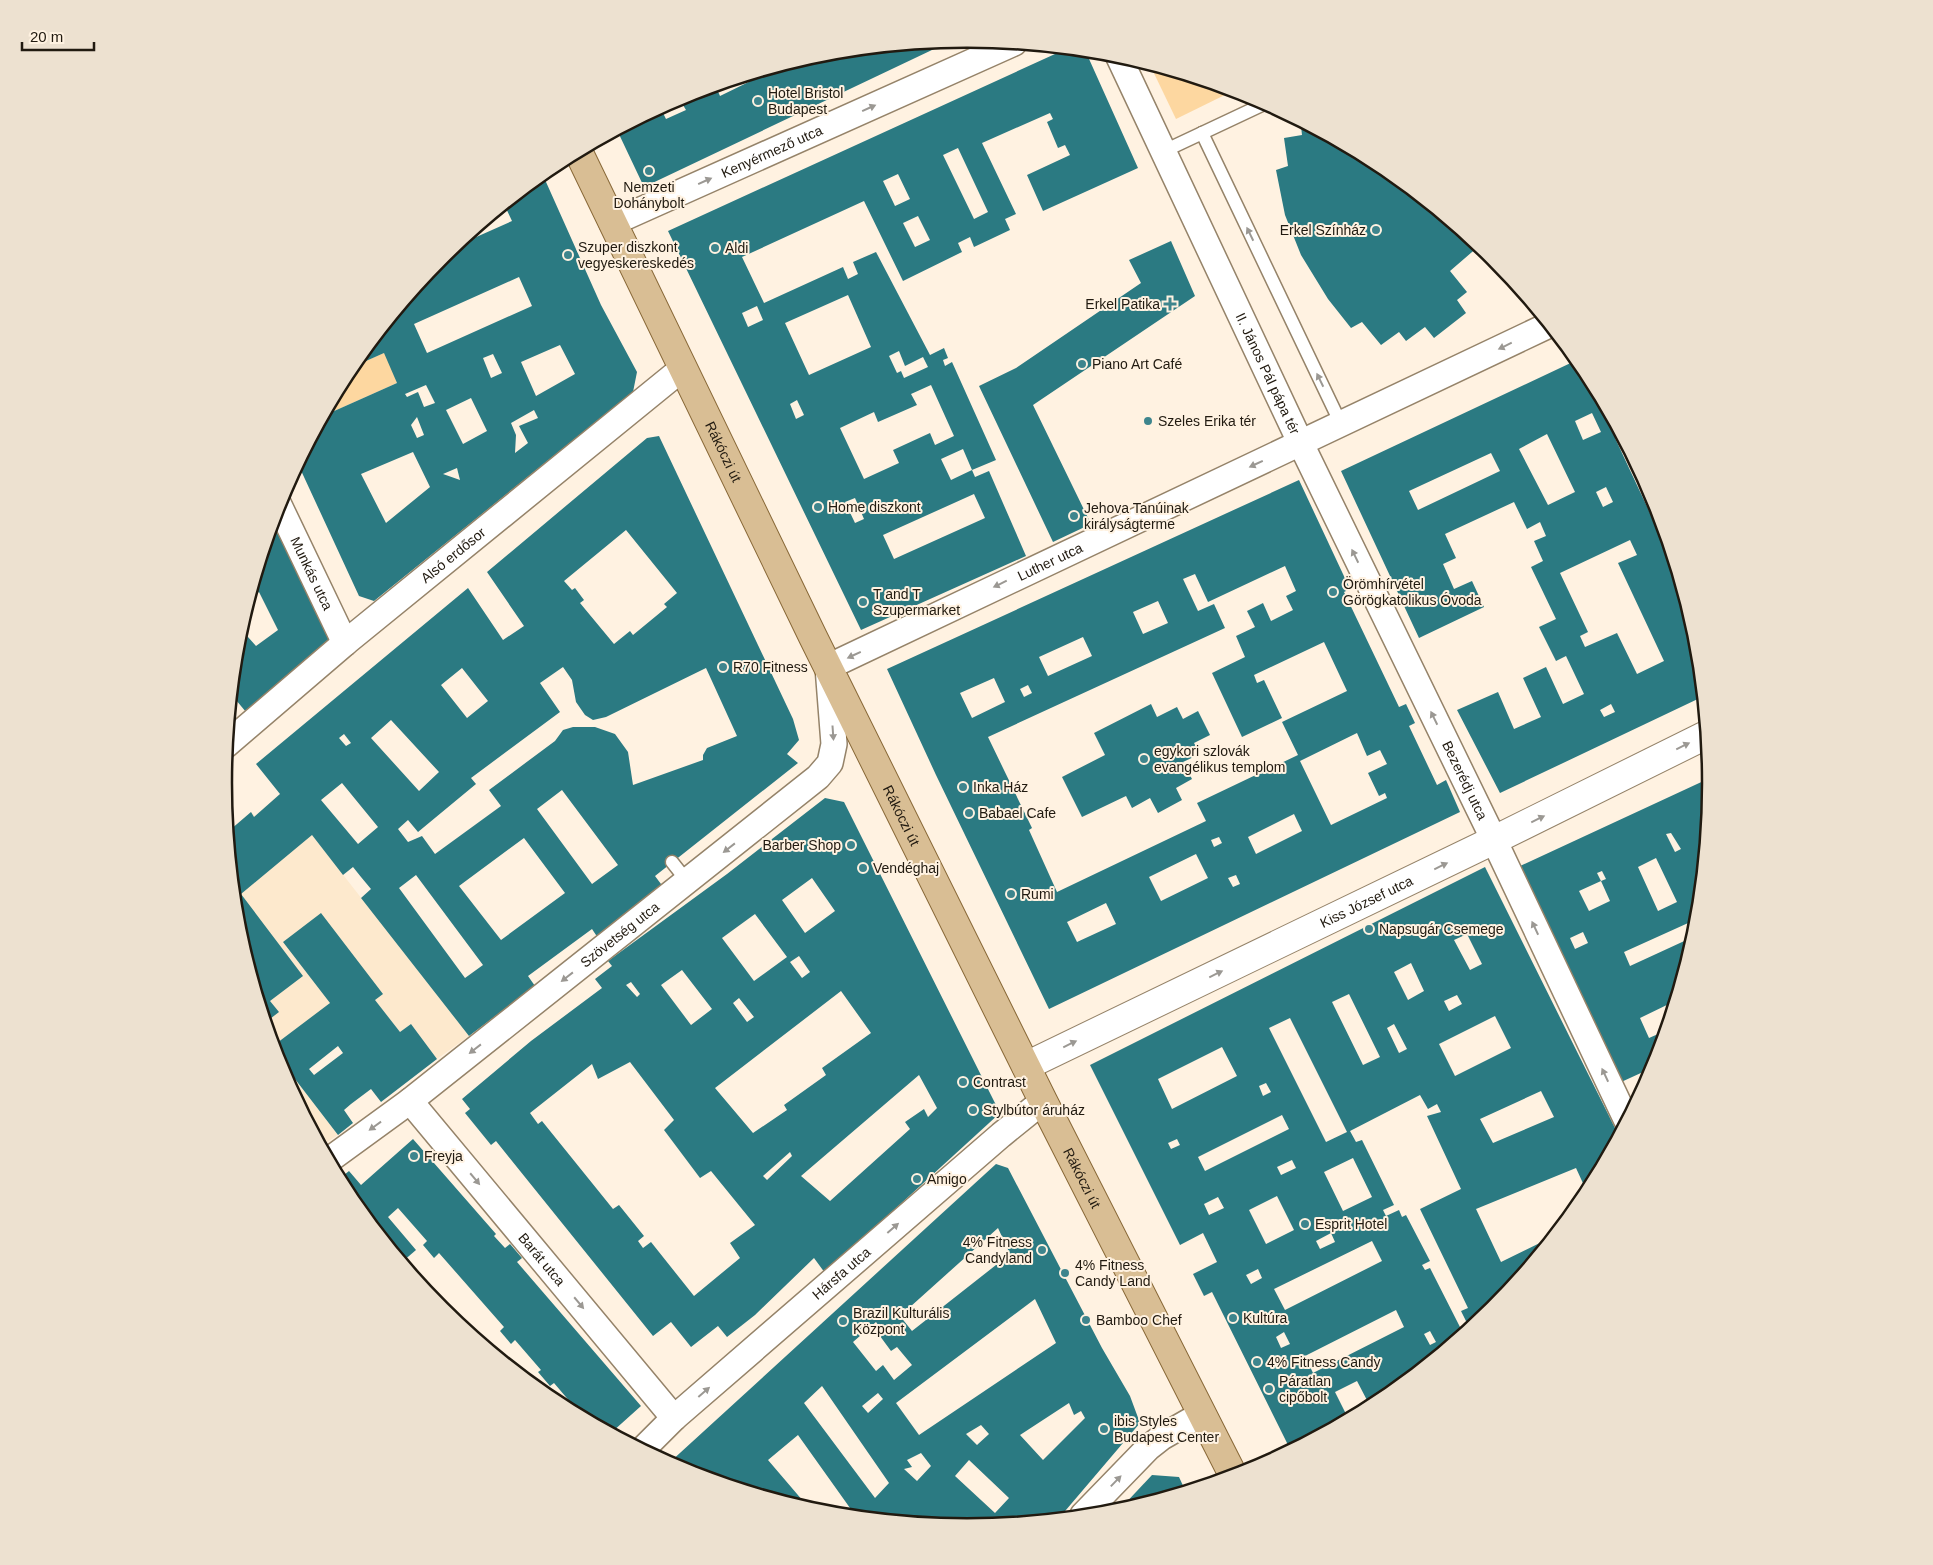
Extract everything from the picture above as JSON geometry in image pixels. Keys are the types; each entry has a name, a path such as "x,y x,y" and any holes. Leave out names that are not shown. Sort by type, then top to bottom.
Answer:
{"main road":[{"name":"Rákóczi út","path":"581,157 828,667 1043,1101 1230,1468"}],"street":[{"name":"Kenyérmező utca","path":"612,223 1003,49"},
{"name":"II. János Pál pápa tér","path":"1123,65 1301,444 1544,328"},
{"name":"Alsó erdősor","path":"233,732 346,643 683,368"},
{"name":"Luther utca","path":"828,667 1076,548 1301,444"},
{"name":"Bezerédj utca","path":"1301,444 1494,840 1623,1113"},
{"name":"Munkás utca","path":"283,513 346,643"},
{"name":"Szövetség utca","path":"334,1156 410,1101 818,778 830,763 834,744 828,667"},
{"name":"Kiss József utca","path":"1026,1066 1494,840 1700,738"},
{"name":"Barát utca","path":"410,1101 674,1418"},
{"name":"Hársfa utca","path":"647,1445 674,1418 1001,1134 1043,1101"},
{"path":"1092,1506 1148,1448 1162,1437 1202,1414"}],"lane":[{"path":"1164,151 1258,108"},
{"path":"1202,133 1341,424"},
{"path":"672,862 687,882"}],"shaded area":[{"path":"1153,72 1225,95 1176,119"},
{"path":"386,352 397,383 332,412 355,374 364,362"},
{"path":"280,794 469,1036 437,1059 411,1024 400,1032 375,1000 295,1079 338,1135 326,1143 307,1108 287,1064 257,973 246,926 238,878 233,827 251,812 255,816"}],"building":[{"path":"935,49 644,187 619,135 663,113 666,119 686,110 683,105 692,101 718,91 720,96 752,80 823,62 871,54"},
{"path":"1056,53 1089,58 1138,168 1043,211 1027,175 1070,155 1065,145 1058,148 1047,122 1053,119 1050,113 982,143 1016,214 1005,219 1010,230 974,247 970,237 958,243 962,252 903,281 864,201 742,257 764,303 843,267 848,279 858,274 853,262 876,252 930,355 944,348 948,358 943,360 945,366 952,362 996,460 972,470 975,477 989,471 1026,556 861,630 668,231","holes":["958,148 988,212 974,219 943,155","898,174 910,199 895,206 883,181","918,216 930,240 915,247 903,223","848,295 871,347 809,375 785,323","757,306 763,320 748,327 742,313","899,351 905,366 923,357 928,367 904,378 901,371 897,373 889,356","931,385 954,436 935,445 930,433 893,450 899,463 864,479 840,428 874,412 878,422 917,405 911,394","797,400 804,415 796,419 790,404","963,449 972,470 951,480 941,459","974,494 985,518 894,559 883,535","855,498 864,519 855,523 845,502"]},
{"name":"Erkel Színház","path":"1301,128 1375,171 1414,199 1473,251 1450,271 1467,292 1457,300 1466,313 1434,338 1425,327 1406,341 1399,332 1381,345 1362,322 1351,328 1328,299 1301,255 1285,215 1276,170 1288,166 1284,138 1302,135"},
{"path":"545,180 601,305 637,372 633,392 374,601 359,596 301,470 332,412 397,383 384,353 364,362 414,298 473,238 512,221 507,209","holes":["519,277 532,306 427,353 414,324","560,345 575,374 536,396 521,362","493,354 502,373 491,378 483,358","426,385 435,403 424,407 418,392 407,397 405,394","471,398 487,431 463,444 446,410","534,410 538,418 519,426 528,443 515,453 516,435 511,423","417,417 424,435 417,438 411,425","413,452 430,487 386,523 361,474","457,468 460,480 443,474"]},
{"path":"1171,241 1195,296 1033,405 1091,524 1053,542 979,386 1016,368 1141,283 1129,260"},
{"path":"1570,363 1615,438 1651,515 1676,592 1687,639 1696,700 1500,793 1457,710 1498,692 1514,729 1541,717 1523,678 1546,667 1563,704 1584,694 1566,656 1556,661 1539,627 1556,619 1531,567 1543,561 1534,541 1546,536 1540,522 1527,529 1514,502 1445,534 1456,558 1443,564 1454,589 1472,581 1484,607 1419,638 1341,471","holes":["1592,413 1601,432 1583,440 1575,421","1547,434 1575,492 1548,505 1519,449","1491,453 1500,471 1418,510 1409,491","1606,487 1613,502 1603,507 1596,492","1630,540 1637,555 1618,563 1664,661 1637,674 1617,633 1585,647 1580,636 1588,632 1560,573","1611,704 1615,712 1604,717 1600,710"]},
{"path":"659,436 793,719 799,740 787,754 798,763 655,876 664,888 598,938 592,929 528,976 535,986 469,1036 361,898 371,889 353,867 343,875 312,835 241,894 303,976 270,1001 279,1012 271,1018 257,973 246,926 238,878 233,831 233,827 251,812 254,817 280,794 256,764 468,588 503,640 524,626 487,572 647,438","holes":["626,530 677,593 664,604 667,607 633,635 630,631 614,644 580,603 584,600 575,588 572,590 564,581","563,667 572,680 576,702 585,715 593,720 606,717 706,668 737,736 707,748 703,755 703,760 633,785 628,752 615,734 595,727 573,727 563,730 555,741 489,790 501,806 435,854 422,836 408,842 398,829 408,820 418,832 476,784 471,778 560,712 540,683","462,668 488,701 467,718 441,685","391,720 439,772 419,791 371,738","344,734 351,743 346,746 339,738","342,783 378,827 358,844 321,800","562,790 618,865 592,884 537,809","524,838 565,893 501,940 459,886","416,875 483,965 465,978 399,888"]},
{"path":"1299,480 1350,589 1344,592 1399,707 1406,704 1415,723 1409,726 1437,785 1446,780 1460,812 1049,1009 887,669","holes":["1285,566 1296,591 1286,596 1293,610 1271,621 1263,603 1247,611 1255,627 1236,636 1245,657 1212,673 1242,737 1282,718 1264,680 1257,683 1254,675 1324,642 1347,691 1282,722 1298,755 1197,803 1206,821 1057,892 1029,830 1032,828 988,737 1225,628 1214,604 1198,611 1183,579 1195,574 1208,602","1158,601 1168,623 1143,634 1133,612","1083,637 1092,656 1048,676 1039,657","994,678 1005,702 972,718 960,693","1028,685 1032,693 1024,697 1020,689","1357,733 1367,756 1380,750 1387,764 1368,773 1379,796 1385,793 1387,798 1331,825 1300,761","1294,814 1302,831 1256,854 1248,837","1219,837 1222,843 1214,847 1211,840","1196,854 1208,878 1161,901 1149,877","1236,875 1240,884 1233,887 1228,878","1106,903 1116,924 1077,942 1067,922"]},
{"path":"279,522 334,639 246,712 237,701 247,636 256,646 278,630 259,592 257,594"},
{"name":"egykori szlovák evangélikus templom","path":"1151,704 1157,717 1177,707 1183,719 1198,711 1210,735 1194,743 1200,754 1183,762 1192,779 1176,788 1182,800 1158,813 1150,798 1132,808 1126,796 1082,817 1062,777 1105,755 1094,733"},
{"path":"1702,782 1700,831 1687,923 1624,952 1630,966 1683,941 1666,1005 1640,1018 1649,1038 1656,1035 1642,1072 1619,1083 1520,866","holes":["1671,833 1681,849 1675,852 1666,834","1656,858 1677,902 1658,911 1638,867","1602,871 1606,879 1601,881 1597,873","1601,881 1610,901 1589,911 1579,891","1583,932 1588,943 1575,949 1570,938"]},
{"path":"825,798 844,802 1000,1113 825,1273 814,1258 755,1315 727,1337 718,1326 691,1347 671,1322 653,1336 496,1141 491,1145 465,1113 470,1109 462,1099 531,1041 602,988 595,979 612,966 608,961 727,874","holes":["812,878 835,911 805,933 782,900","755,914 787,957 754,981 722,938","799,956 810,972 802,978 790,962","682,970 712,1009 691,1025 661,985","631,982 640,994 637,997 626,985","841,991 871,1033 822,1068 826,1075 784,1105 787,1110 753,1133 715,1088","739,998 754,1017 747,1022 733,1003","630,1062 674,1120 664,1130 700,1178 711,1171 755,1225 730,1243 740,1258 694,1296 651,1242 643,1248 638,1241 644,1236 619,1205 613,1209 542,1121 538,1124 530,1113 592,1064 598,1079","919,1075 937,1108 928,1117 924,1109 905,1122 910,1129 830,1201 801,1176","790,1152 792,1156 767,1180 763,1176"]},
{"path":"1485,867 1615,1128 1583,1183 1576,1168 1476,1209 1501,1262 1539,1244 1519,1267 1466,1321 1461,1311 1468,1308 1420,1209 1461,1189 1427,1116 1441,1112 1437,1104 1428,1109 1420,1095 1350,1131 1356,1142 1362,1140 1394,1205 1383,1210 1386,1216 1399,1210 1402,1217 1406,1215 1430,1261 1422,1265 1425,1270 1430,1268 1460,1327 1414,1366 1366,1399 1357,1381 1335,1392 1345,1412 1288,1444 1212,1292 1204,1296 1193,1274 1217,1262 1203,1233 1180,1245 1090,1065","holes":["1467,934 1482,964 1470,970 1454,940","1411,963 1424,991 1408,1000 1394,972","1349,994 1380,1057 1363,1065 1332,1002","1457,995 1462,1004 1449,1011 1444,1001","1495,1016 1511,1048 1455,1076 1439,1044","1290,1018 1347,1132 1326,1142 1269,1028","1394,1024 1407,1049 1399,1053 1387,1028","1222,1047 1237,1076 1172,1109 1158,1079","1266,1083 1271,1092 1263,1096 1259,1086","1541,1091 1554,1117 1493,1143 1480,1119","1282,1115 1289,1129 1205,1171 1198,1157","1177,1139 1180,1145 1171,1149 1168,1143","1353,1158 1372,1197 1343,1211 1324,1172","1292,1160 1296,1168 1281,1175 1277,1167","1277,1196 1294,1230 1266,1244 1249,1210","1218,1197 1224,1208 1209,1215 1204,1204","1331,1233 1335,1242 1320,1249 1316,1241","1372,1241 1382,1261 1285,1310 1274,1289","1258,1269 1262,1278 1251,1284 1246,1275","1396,1310 1404,1327 1313,1373 1305,1356","1430,1331 1436,1342 1430,1345 1424,1334","1284,1332 1290,1344 1281,1348 1276,1337"]},
{"path":"321,913 383,994 375,1000 400,1032 411,1024 437,1059 381,1102 371,1089 351,1104 344,1110 353,1123 338,1135 292,1075 279,1041 330,1003 283,942","holes":["338,1046 343,1053 314,1075 309,1069"]},
{"path":"413,1139 496,1234 494,1236 505,1248 510,1244 522,1258 517,1262 641,1406 616,1428 569,1401 554,1383 550,1386 538,1372 541,1370 515,1340 511,1344 500,1331 504,1327 439,1253 434,1258 423,1245 427,1241 398,1208 388,1217 416,1250 407,1258 383,1230 345,1174 349,1171 361,1185"},
{"path":"996,1164 1008,1168 1102,1348 1130,1396 1140,1423 1066,1510 1015,1516 966,1518 918,1516 850,1507 798,1435 768,1460 800,1498 730,1478 675,1457","holes":["998,1228 1010,1254 912,1331 900,1316","1035,1299 1056,1343 919,1435 896,1403","876,1322 881,1329 877,1332 891,1351 897,1347 912,1365 894,1380 883,1365 876,1371 853,1342","822,1386 889,1483 875,1498 804,1403","878,1393 883,1399 868,1413 862,1406","1069,1403 1074,1415 1081,1411 1085,1418 1043,1460 1020,1435","981,1425 989,1434 977,1445 966,1434","921,1453 931,1466 917,1481 904,1469 912,1467 907,1460","969,1460 1009,1498 995,1513 955,1476"]},
{"path":"1152,1475 1179,1477 1182,1484 1157,1492 1130,1498"}],"place":[{"name":"Hotel Bristol Budapest","path":"758,101"},
{"name":"Nemzeti Dohánybolt","path":"649,171"},
{"name":"Erkel Színház","path":"1376,230"},
{"name":"Aldi","path":"715,248"},
{"name":"Szuper diszkont vegyeskereskedés","path":"568,255"},
{"name":"Erkel Patika","path":"1170,304"},
{"name":"Piano Art Café","path":"1082,364"},
{"name":"Szeles Erika tér","path":"1148,421"},
{"name":"Home diszkont","path":"818,507"},
{"name":"Jehova Tanúinak királyságterme","path":"1074,516"},
{"name":"Örömhírvétel Görögkatolikus Óvoda","path":"1333,592"},
{"name":"T and T Szupermarket","path":"863,602"},
{"name":"R70 Fitness","path":"723,667"},
{"name":"egykori szlovák evangélikus templom","path":"1144,759"},
{"name":"Inka Ház","path":"963,787"},
{"name":"Babael Cafe","path":"969,813"},
{"name":"Barber Shop","path":"851,845"},
{"name":"Vendéghaj","path":"863,868"},
{"name":"Rumi","path":"1011,894"},
{"name":"Napsugár Csemege","path":"1369,929"},
{"name":"Contrast","path":"963,1082"},
{"name":"Stylbútor áruház","path":"973,1110"},
{"name":"Freyja","path":"414,1156"},
{"name":"Amigo","path":"917,1179"},
{"name":"Esprit Hotel","path":"1305,1224"},
{"name":"4% Fitness Candyland","path":"1042,1250"},
{"name":"4% Fitness Candy Land","path":"1065,1273"},
{"name":"Kultúra","path":"1233,1318"},
{"name":"Bamboo Chef","path":"1086,1320"},
{"name":"Brazil Kulturális Központ","path":"843,1321"},
{"name":"4% Fitness Candy","path":"1257,1362"},
{"name":"Páratlan cipőbolt","path":"1269,1389"},
{"name":"ibis Styles Budapest Center","path":"1104,1429"}]}
